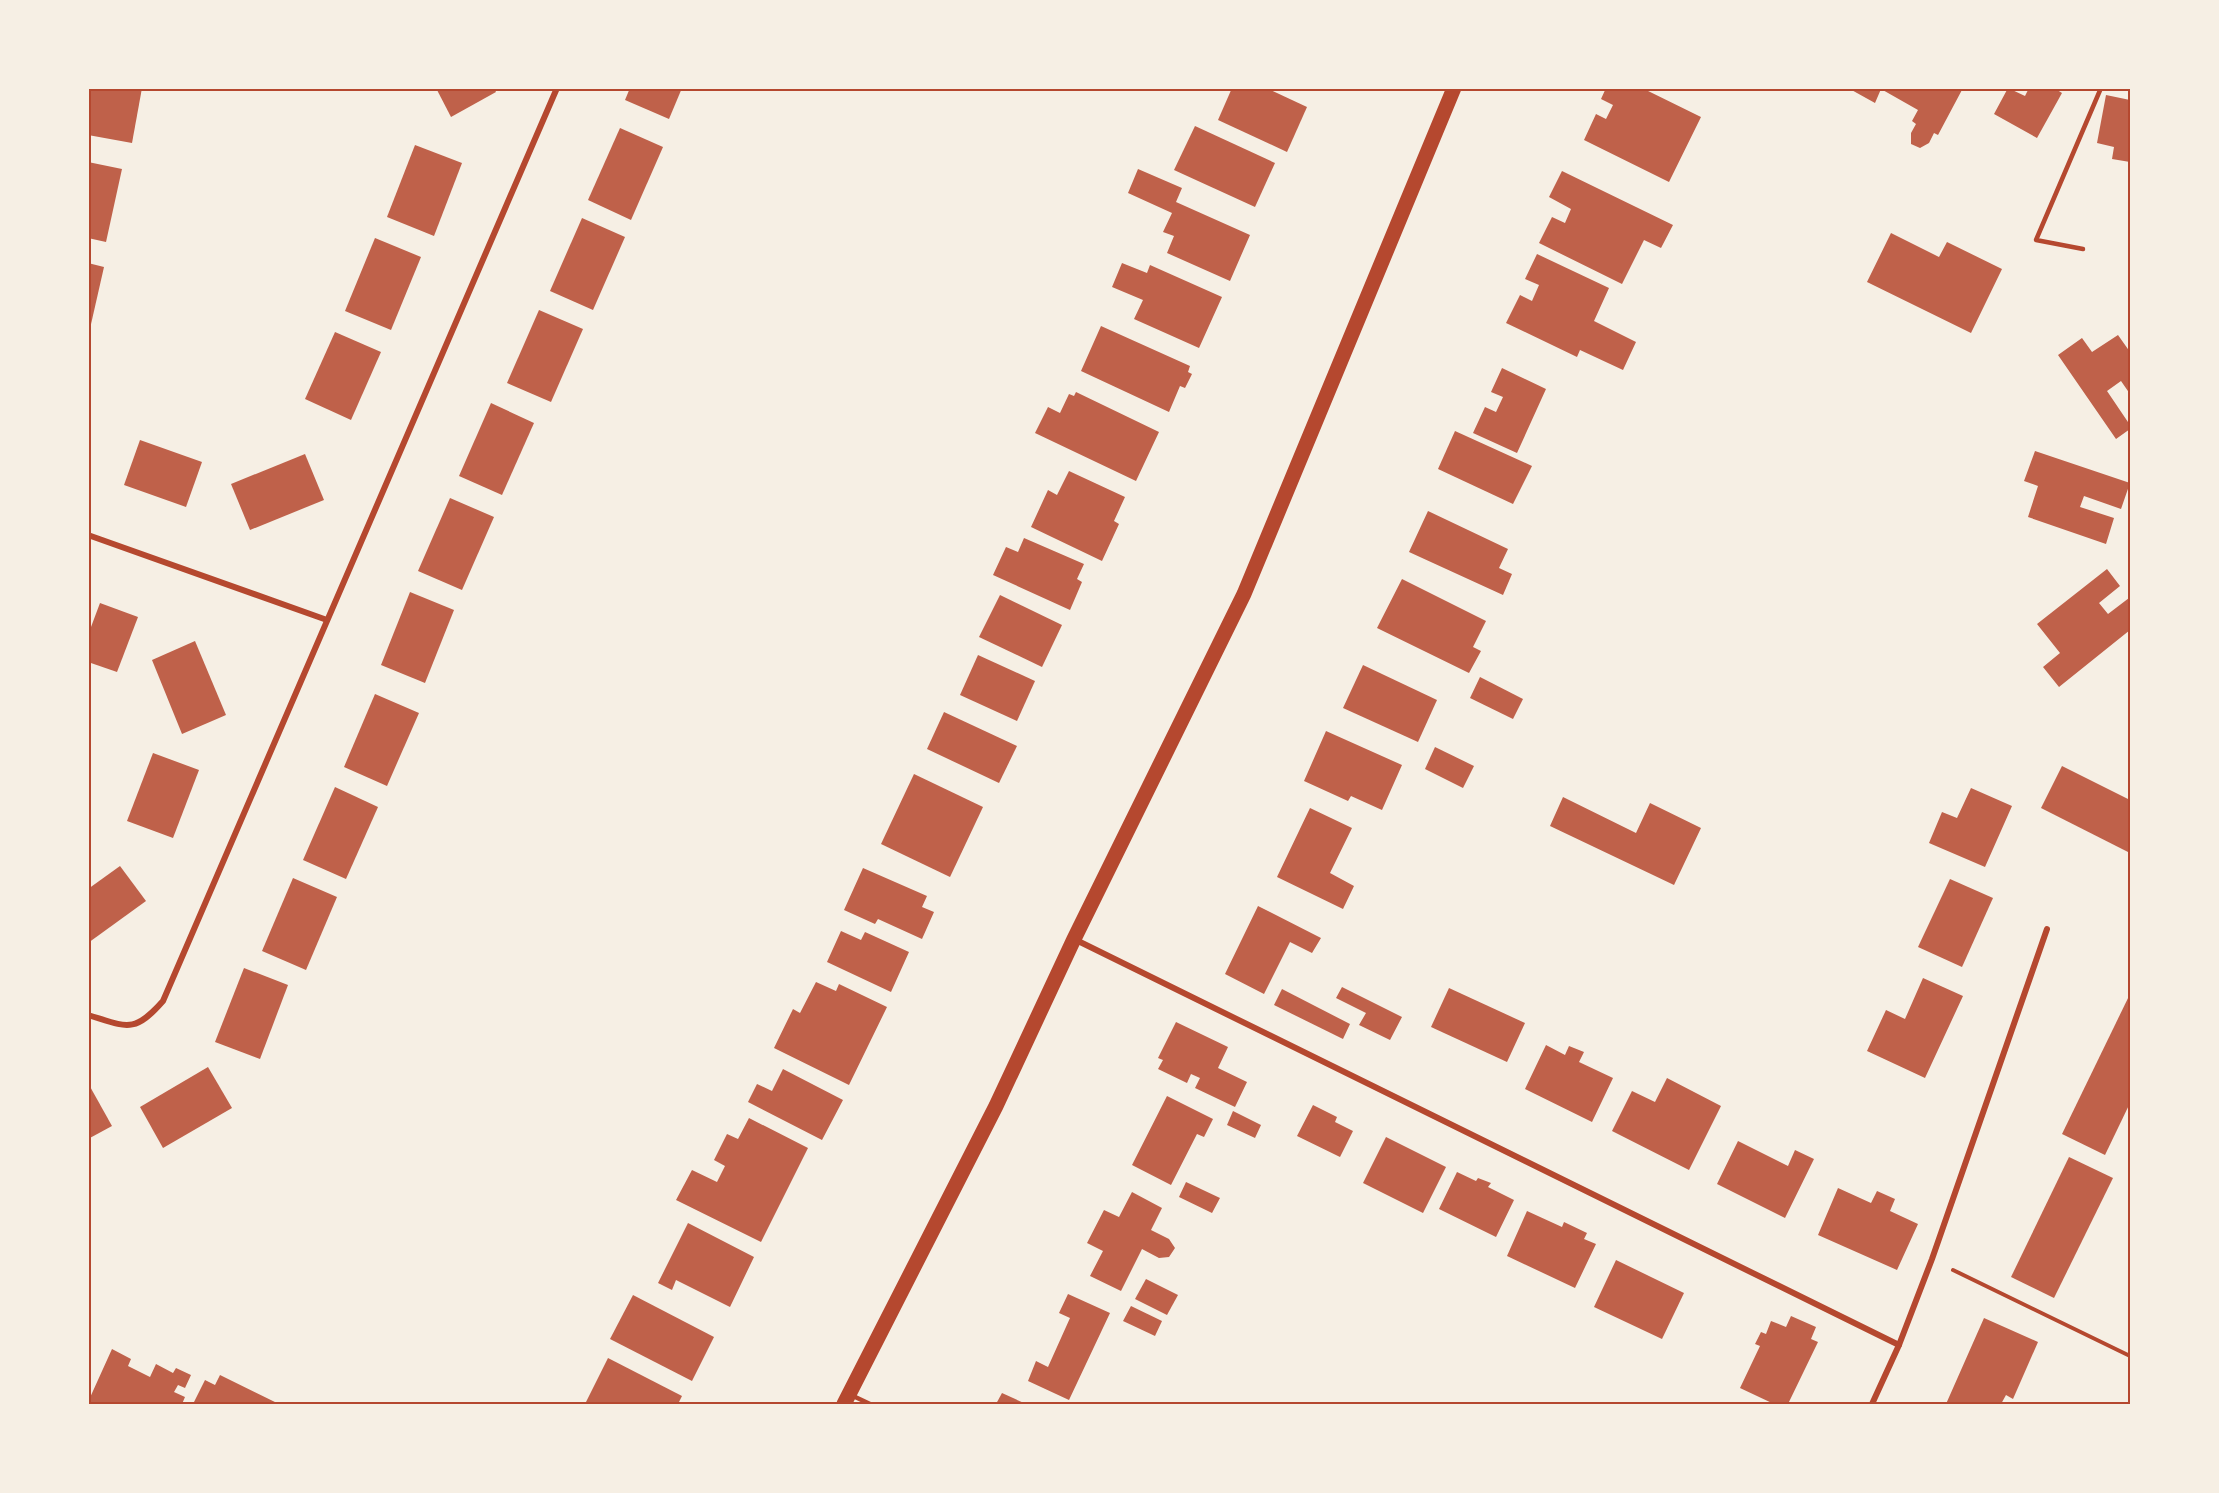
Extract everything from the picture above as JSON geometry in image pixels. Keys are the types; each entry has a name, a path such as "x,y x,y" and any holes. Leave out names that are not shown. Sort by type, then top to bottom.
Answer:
{"main road":[{"path":"847,1399 996,1106 1074,939 1244,594 1454,88"}],"street":[{"path":"88,1015 125,1026 147,1019 163,1001 557,88"},
{"path":"88,535 327,620"},
{"path":"1872,1404 1899,1345 1932,1259 2047,929"},
{"path":"1074,939 1899,1345"}],"lane":[{"path":"2083,249 2036,240 2101,88"},
{"path":"847,1399 870,1404"}],"path":[{"path":"1932,1259 2130,1356"}],"building":[{"path":"90,88 142,88 132,143 88,135"},
{"path":"436,88 494,88 496,92 451,117"},
{"path":"630,88 682,88 669,119 625,100"},
{"path":"1232,88 1266,88 1307,107 1287,152 1218,120"},
{"path":"1606,88 1642,88 1701,117 1669,182 1584,140 1596,114 1606,119 1613,105 1601,99"},
{"path":"1848,88 1963,88 1938,135 1934,133 1929,143 1920,148 1911,144 1911,133 1916,124 1912,121 1918,110 1881,89 1875,103"},
{"path":"2008,88 2025,96 2029,88 2054,88 2062,93 2037,138 1994,114"},
{"path":"2106,95 2130,100 2130,162 2112,159 2114,147 2097,143"},
{"path":"1195,126 1275,163 1255,207 1174,170"},
{"path":"620,128 663,147 631,220 588,200"},
{"path":"415,145 462,163 434,236 387,217"},
{"path":"88,162 122,169 106,242 88,238"},
{"path":"1138,169 1182,188 1176,202 1250,235 1230,281 1167,253 1174,236 1163,232 1172,213 1128,193"},
{"path":"1562,171 1673,225 1661,248 1644,240 1622,284 1539,243 1552,217 1565,223 1571,209 1549,197"},
{"path":"582,218 625,237 593,310 550,291"},
{"path":"1891,233 1939,257 1947,242 2002,269 1971,333 1867,282"},
{"path":"375,238 421,257 391,330 345,311"},
{"path":"1537,254 1609,288 1594,321 1636,342 1623,370 1580,350 1577,357 1506,323 1520,295 1532,301 1539,285 1525,279"},
{"path":"88,263 104,267 89,333 88,333"},
{"path":"1122,263 1147,273 1150,265 1222,297 1199,348 1134,319 1143,300 1112,287"},
{"path":"539,310 583,329 551,402 507,383"},
{"path":"1101,326 1190,366 1188,372 1192,374 1185,388 1180,386 1169,412 1081,371"},
{"path":"335,332 381,352 351,420 305,399"},
{"path":"2118,335 2130,352 2130,394 2121,381 2107,391 2130,425 2130,429 2116,439 2058,355 2082,338 2092,352"},
{"path":"1502,368 1546,389 1517,453 1473,433 1485,407 1496,412 1503,397 1491,392"},
{"path":"1076,392 1159,432 1136,481 1035,433 1048,407 1060,413 1069,394 1074,396"},
{"path":"491,403 534,423 502,495 459,476"},
{"path":"1455,431 1532,466 1513,504 1438,469"},
{"path":"140,440 202,462 186,507 124,485"},
{"path":"2035,451 2130,483 2121,509 2084,496 2080,507 2114,518 2106,544 2028,517 2038,486 2024,481"},
{"path":"305,454 324,500 250,530 231,484"},
{"path":"1069,471 1125,497 1114,521 1119,524 1102,561 1031,527 1048,490 1057,495"},
{"path":"450,498 494,517 462,590 418,571"},
{"path":"1428,511 1508,549 1499,568 1512,574 1503,595 1409,552"},
{"path":"1024,538 1084,564 1077,579 1082,582 1070,610 993,575 1006,547 1018,552"},
{"path":"2107,569 2120,586 2099,603 2108,614 2129,598 2130,630 2059,687 2043,667 2060,653 2037,624"},
{"path":"1402,579 1486,621 1473,647 1481,651 1469,673 1377,628"},
{"path":"410,592 454,610 425,683 381,665"},
{"path":"1000,595 1062,625 1042,667 979,637"},
{"path":"100,603 138,617 117,672 88,662 88,635"},
{"path":"195,641 226,715 182,734 152,660"},
{"path":"978,655 1035,681 1017,721 960,695"},
{"path":"1363,665 1437,700 1418,742 1343,708"},
{"path":"1480,677 1523,699 1513,719 1470,698"},
{"path":"375,694 419,713 387,786 344,767"},
{"path":"944,712 1017,746 999,783 927,749"},
{"path":"1326,731 1402,765 1382,810 1351,796 1348,801 1304,781"},
{"path":"1435,747 1474,766 1463,788 1425,769"},
{"path":"153,753 199,770 173,838 127,821"},
{"path":"2062,766 2130,800 2130,853 2041,808"},
{"path":"914,774 983,807 950,877 881,844"},
{"path":"335,787 378,807 346,879 303,860"},
{"path":"1971,788 2012,806 1985,867 1929,843 1942,812 1957,818"},
{"path":"1563,797 1636,833 1650,803 1701,828 1674,885 1550,826"},
{"path":"1310,808 1352,828 1330,873 1354,886 1343,909 1277,877"},
{"path":"120,866 146,901 88,943 88,889"},
{"path":"863,868 927,896 922,907 934,912 922,939 878,919 875,924 844,910"},
{"path":"293,878 337,897 306,970 262,951"},
{"path":"1950,879 1993,898 1962,967 1918,947"},
{"path":"1258,906 1321,938 1312,953 1290,942 1264,994 1225,974"},
{"path":"841,931 861,940 865,932 909,952 891,992 827,962"},
{"path":"244,968 288,985 260,1059 215,1042"},
{"path":"1923,978 1963,996 1925,1078 1867,1051 1886,1010 1905,1019"},
{"path":"816,982 836,991 839,984 887,1007 849,1085 774,1048 793,1009 800,1013"},
{"path":"1342,987 1402,1017 1390,1040 1359,1025 1366,1013 1336,998"},
{"path":"1449,988 1525,1023 1507,1062 1431,1027"},
{"path":"1282,989 1350,1024 1343,1039 1274,1005"},
{"path":"2130,994 2130,1103 2105,1155 2062,1134"},
{"path":"1176,1022 1228,1047 1218,1068 1247,1082 1235,1107 1195,1088 1200,1078 1191,1074 1187,1083 1158,1069 1163,1060 1158,1058"},
{"path":"1546,1045 1565,1055 1569,1046 1584,1052 1579,1062 1613,1078 1592,1122 1525,1089"},
{"path":"208,1067 232,1108 163,1148 140,1107"},
{"path":"783,1069 843,1100 822,1140 748,1102 757,1084 772,1091"},
{"path":"1667,1078 1721,1106 1689,1170 1612,1131 1632,1091 1655,1102"},
{"path":"88,1083 112,1126 88,1139"},
{"path":"1167,1096 1213,1119 1204,1137 1197,1134 1171,1185 1132,1165"},
{"path":"1313,1105 1337,1117 1335,1122 1353,1131 1340,1157 1297,1136"},
{"path":"1233,1111 1261,1125 1255,1138 1227,1125"},
{"path":"749,1118 808,1148 761,1242 676,1200 692,1170 717,1182 725,1166 714,1160 727,1134 738,1139"},
{"path":"1386,1137 1446,1167 1423,1213 1363,1183"},
{"path":"1738,1141 1788,1166 1795,1150 1814,1159 1785,1218 1717,1184"},
{"path":"2069,1157 2113,1178 2054,1298 2011,1277"},
{"path":"1457,1172 1476,1181 1478,1178 1491,1183 1488,1187 1514,1200 1496,1237 1439,1209"},
{"path":"1186,1182 1220,1198 1212,1213 1179,1197"},
{"path":"1838,1188 1871,1203 1877,1191 1895,1199 1890,1211 1918,1224 1897,1270 1818,1235"},
{"path":"1132,1192 1162,1208 1151,1230 1169,1239 1175,1248 1169,1257 1159,1258 1142,1249 1121,1291 1090,1276 1103,1251 1087,1243 1104,1210 1119,1217"},
{"path":"1527,1211 1562,1227 1564,1222 1587,1233 1584,1239 1596,1244 1575,1288 1507,1256"},
{"path":"688,1223 754,1257 730,1307 676,1280 672,1290 658,1283"},
{"path":"1616,1260 1684,1293 1662,1339 1594,1307"},
{"path":"1146,1279 1178,1295 1167,1315 1135,1299"},
{"path":"1068,1294 1110,1313 1069,1400 1028,1381 1036,1361 1048,1367 1070,1318 1059,1313"},
{"path":"633,1295 714,1337 692,1381 610,1339"},
{"path":"1131,1306 1162,1321 1155,1336 1123,1321"},
{"path":"1791,1316 1816,1327 1811,1339 1818,1342 1788,1404 1774,1404 1740,1388 1760,1346 1755,1344 1761,1332 1766,1334 1771,1321 1786,1327"},
{"path":"1984,1318 2038,1342 2013,1399 2006,1395 2001,1404 1946,1404"},
{"path":"112,1349 131,1359 128,1366 150,1377 156,1364 173,1373 176,1368 191,1375 185,1388 178,1385 174,1392 185,1397 182,1404 94,1404 88,1402"},
{"path":"608,1358 682,1396 678,1404 590,1404 586,1402"},
{"path":"220,1375 279,1404 193,1404 205,1380 215,1385"},
{"path":"1002,1393 1026,1404 996,1404"}]}
